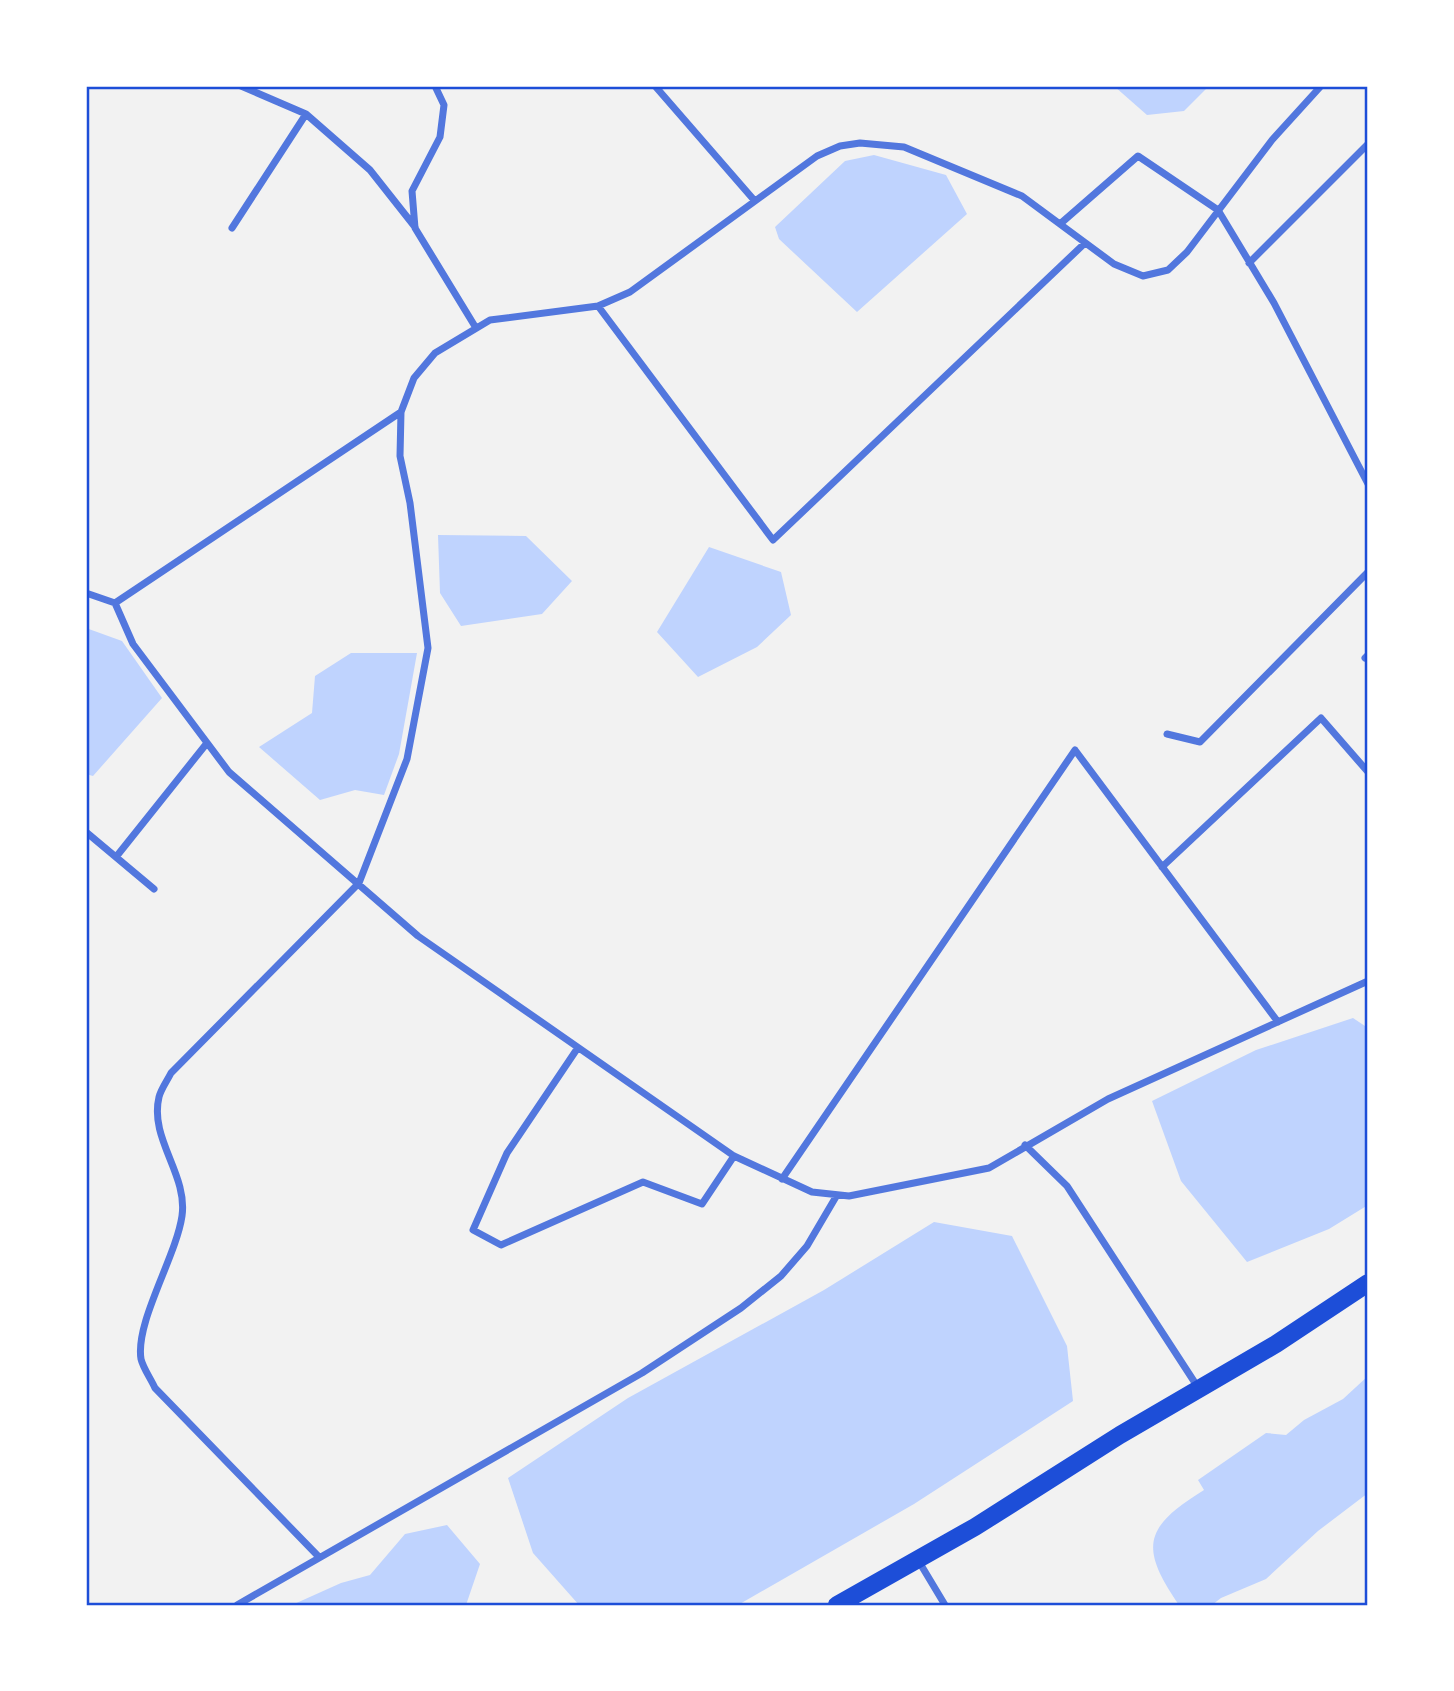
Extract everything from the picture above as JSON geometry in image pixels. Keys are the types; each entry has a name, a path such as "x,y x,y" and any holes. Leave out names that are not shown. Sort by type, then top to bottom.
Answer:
{"main road":[{"path":"837,1605 1200,1390 1368,1283"}],"street":[{"path":"242,86 306,114 370,170 415,228 476,328"},
{"path":"415,228 412,191 440,137 444,105 435,86"},
{"path":"655,86 754,200"},
{"path":"319,1557 155,1388 141,1360 143,1332 182,1214 181,1188 158,1123 159,1097 171,1073 359,883 407,760 428,648 410,503 400,456 401,412 414,379 435,353 489,320 598,306 630,292 817,156 840,146 860,143 904,147 1022,196 1114,264 1143,276 1168,270 1187,252 1272,140 1321,86"},
{"path":"232,229 306,114"},
{"path":"1249,263 1368,144"},
{"path":"1060,224 1138,156 1218,210 1274,303 1368,484"},
{"path":"598,306 773,540 1085,243"},
{"path":"115,603 401,412"},
{"path":"1167,734 1200,742 1368,572"},
{"path":"86,593 115,603 133,644 229,772 418,936 734,1156 812,1192 849,1196 989,1168 1108,1099 1368,981"},
{"path":"1162,867 1321,718 1368,772"},
{"path":"116,857 207,743"},
{"path":"782,1179 1075,750 1278,1022"},
{"path":"86,832 154,889"},
{"path":"577,1049 507,1153 473,1230 501,1245 643,1182 702,1204 734,1156"},
{"path":"1025,1145 1067,1186 1200,1390"},
{"path":"237,1605 642,1373 741,1308 781,1276 807,1246 837,1195"},
{"path":"917,1559 945,1605"},
{"path":"248,1597 252,1605"}],"water":[{"path":"1114,86 1209,86 1184,111 1147,115"},
{"path":"874,155 946,175 967,214 857,312 779,239 775,227 845,161"},
{"path":"438,535 526,536 572,581 542,614 461,626 440,593"},
{"path":"709,547 781,572 791,615 757,647 698,677 657,632"},
{"path":"86,628 122,641 162,698 93,776 86,774"},
{"path":"351,653 417,653 399,754 384,795 355,790 320,800 259,747 312,713 315,676"},
{"path":"1353,1018 1368,1028 1368,1205 1329,1229 1247,1262 1181,1181 1152,1101 1256,1050"},
{"path":"934,1222 1012,1236 1067,1346 1073,1401 914,1504 738,1605 579,1605 533,1553 508,1478 628,1398 824,1290"},
{"path":"1368,1376 1368,1493 1318,1531 1266,1579 1221,1598 1212,1605 1179,1605 1166,1585 1154,1553 1154,1540 1159,1527 1169,1515 1204,1490 1198,1480 1266,1433 1286,1435 1304,1420 1343,1399"},
{"path":"447,1525 480,1564 466,1605 292,1605 341,1583 370,1575 405,1534"}]}
